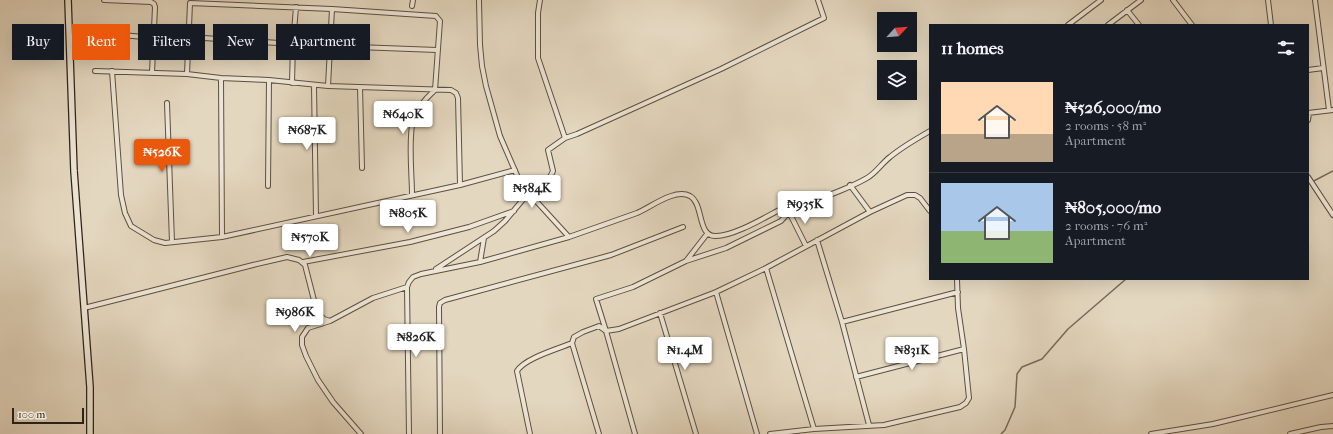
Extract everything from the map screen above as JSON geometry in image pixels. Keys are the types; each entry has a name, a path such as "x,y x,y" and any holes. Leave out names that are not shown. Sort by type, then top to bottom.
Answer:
{"main road":[{"path":"68,0 74,171 90,387 90,434"}],"street":[{"path":"104,0 151,2 155,7 154,24"},
{"path":"412,6 413,0"},
{"path":"479,0 480,45 486,86 500,136 526,196 537,202 569,237"},
{"path":"540,0 538,13 538,58 565,138"},
{"path":"434,270 484,238 505,221 526,196 540,190 546,185 553,171 548,150 565,138 722,69 824,18 818,0"},
{"path":"1069,24 1101,0"},
{"path":"1109,24 1141,0"},
{"path":"1173,0 1191,24"},
{"path":"1268,0 1271,24"},
{"path":"1309,113 1331,110 1323,68 1315,0"},
{"path":"189,24 190,2 436,16 440,21 434,90 426,98 414,119 411,133 412,195"},
{"path":"295,24 296,7"},
{"path":"331,24 332,9"},
{"path":"1127,10 1138,24"},
{"path":"205,38 276,43"},
{"path":"370,47 438,50"},
{"path":"152,73 153,60"},
{"path":"187,74 188,60"},
{"path":"292,83 293,60"},
{"path":"328,86 329,60"},
{"path":"1309,70 1323,68"},
{"path":"96,71 187,74 328,86 451,90 456,93 458,98 460,185"},
{"path":"112,71 121,195 125,213 131,226 154,240 165,243 222,237 460,185 515,170"},
{"path":"221,78 222,237"},
{"path":"268,186 269,80"},
{"path":"314,84 316,216"},
{"path":"360,87 362,168"},
{"path":"167,103 172,242"},
{"path":"409,434 407,287 413,277 434,270 480,262 569,237 637,213 656,202 684,194 692,197 696,202 704,229 707,234 717,236 730,234 792,204 814,200 868,177 897,151 929,132"},
{"path":"1309,179 1333,215"},
{"path":"850,185 870,212"},
{"path":"599,434 572,343 574,337 599,326 606,331 619,328 716,292 766,268 870,212 907,195 915,195 920,198 929,210"},
{"path":"635,434 596,299 633,287 686,261 726,248 770,227 780,221 789,212 792,204"},
{"path":"84,308 287,257 303,262 417,240 469,226 514,210"},
{"path":"789,212 806,246"},
{"path":"440,434 440,303 445,300 611,254 683,227"},
{"path":"686,261 707,234"},
{"path":"480,262 484,238"},
{"path":"817,240 842,322 869,425"},
{"path":"303,262 307,270 316,308 324,319 330,321"},
{"path":"766,268 814,429"},
{"path":"770,434 884,424 960,407 966,403 969,398 958,308 957,280"},
{"path":"361,434 333,402 318,380 306,356 302,345 302,337 308,328 330,321 373,298 407,287"},
{"path":"716,292 757,434"},
{"path":"842,322 958,292"},
{"path":"660,313 696,434"},
{"path":"530,434 517,371 527,361 572,343"},
{"path":"856,377 964,349"},
{"path":"1151,434 1213,424 1333,395"},
{"path":"1290,434 1321,427 1333,426"},
{"path":"836,428 838,434"}],"waterway":[{"path":"1309,183 1333,171"},
{"path":"1001,434 1005,430 1015,407 1017,374 1022,367 1042,359 1068,329 1125,280"}]}
